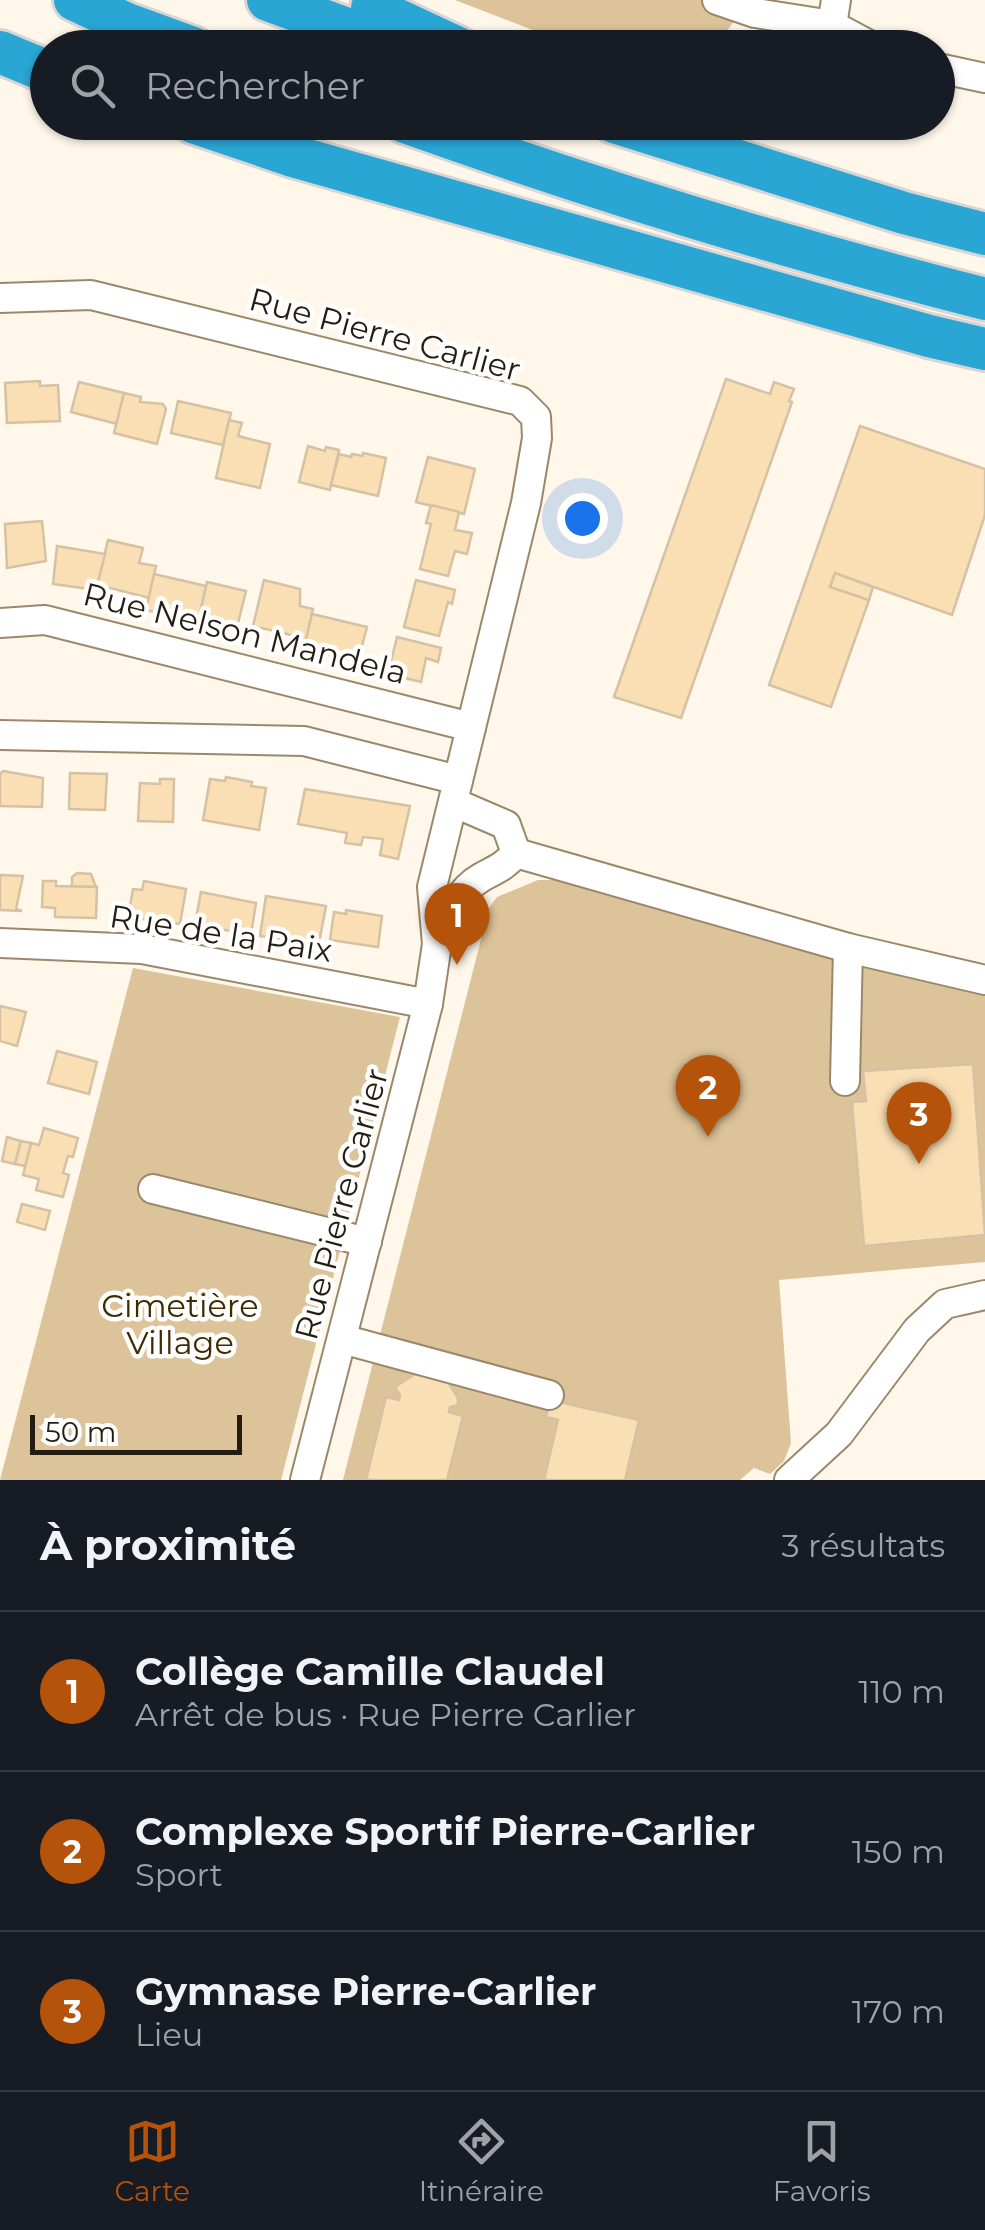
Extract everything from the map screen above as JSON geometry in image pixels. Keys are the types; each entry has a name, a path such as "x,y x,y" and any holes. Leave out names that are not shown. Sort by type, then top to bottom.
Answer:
{"highway":[{"path":"75,0 143,30"},
{"path":"268,0 350,30"},
{"path":"354,0 419,30"},
{"path":"0,52 30,65"},
{"path":"0,60 30,68"},
{"path":"246,140 985,349"},
{"path":"455,140 548,173 985,299"},
{"path":"672,140 985,234"}],"street":[{"path":"717,0 755,13 834,13 854,30"},
{"path":"955,72 985,78"},
{"name":"Rue Pierre Carlier","path":"0,298 92,295 520,401 536,417 538,438 526,503 432,887 437,944"},
{"name":"Rue Nelson Mandela","path":"0,623 46,620 471,727"},
{"path":"0,735 304,742 456,792 506,825 516,853 848,948 985,980"},
{"name":"Rue Pierre Carlier","path":"305,1480 428,1004 437,944 454,902 479,878 503,869 516,853"},
{"name":"Rue de la Paix","path":"0,942 142,949 428,1004"},
{"path":"845,1081 848,948"},
{"path":"153,1190 367,1242"},
{"path":"789,1480 839,1434 917,1330 945,1304 985,1295"},
{"path":"342,1339 549,1395"}],"green space":[{"path":"455,0 749,0 728,30 533,30"},
{"path":"538,880 560,880 791,947 985,990 985,1262 779,1280 791,1443 784,1461 770,1474 754,1468 740,1480 343,1480 489,908 497,897"},
{"name":"Cimetière Village","path":"133,968 400,1017 281,1480 0,1480"}],"building":[{"path":"726,379 770,394 774,382 794,389 681,718 614,697"},
{"path":"40,381 40,386 58,385 60,421 7,423 5,383"},
{"path":"79,382 124,393 117,424 71,412"},
{"path":"124,393 141,397 140,402 163,404 166,409 157,444 114,433"},
{"path":"178,401 231,413 223,445 171,433"},
{"path":"229,420 242,423 238,436 270,444 260,488 216,478"},
{"path":"860,426 985,469 985,515 952,615 835,573 830,587 869,600 831,707 769,685"},
{"path":"308,446 339,450 330,490 299,482"},
{"path":"363,453 386,458 378,496 331,485 339,454 351,457"},
{"path":"428,457 475,469 464,514 416,502"},
{"path":"431,505 459,512 455,530 472,533 467,554 455,551 448,576 420,569 431,524 426,523"},
{"path":"42,521 46,561 7,568 5,524"},
{"path":"108,540 143,548 139,563 156,566 149,598 110,588 109,592 96,590"},
{"path":"57,546 105,554 96,590 53,584"},
{"path":"835,573 873,587 869,600 830,587"},
{"path":"154,574 206,586 198,622 146,610"},
{"path":"264,580 300,589 300,606 313,609 305,643 290,640 291,635 253,626"},
{"path":"416,580 455,590 439,636 404,627"},
{"path":"207,582 246,591 237,627 198,622"},
{"path":"312,614 367,627 358,661 303,652"},
{"path":"397,637 441,648 438,662 426,658 421,682 388,674"},
{"path":"3,771 43,778 42,807 0,806"},
{"path":"70,773 107,774 105,810 69,809"},
{"path":"226,777 266,788 259,830 203,820 210,779 225,781"},
{"path":"160,779 174,779 173,822 138,821 140,783 160,784"},
{"path":"305,789 410,806 398,859 380,855 383,839 363,837 361,845 345,843 347,833 298,824"},
{"path":"77,873 91,874 96,887 72,887 72,877"},
{"path":"0,875 23,876 16,909 22,911 0,910"},
{"path":"43,881 56,881 56,886 97,887 96,918 55,917 55,908 42,907"},
{"path":"144,881 186,889 180,924 128,917 133,889 142,890"},
{"path":"201,892 256,903 251,935 195,924"},
{"path":"266,896 326,906 319,943 260,936"},
{"path":"346,910 382,916 378,947 330,940 334,912 346,914"},
{"path":"0,1006 26,1012 17,1046 0,1041"},
{"path":"57,1051 97,1062 89,1094 48,1083"},
{"path":"973,1064 985,1235 864,1246 852,1102 866,1101 863,1071"},
{"path":"44,1128 78,1138 63,1173 69,1175 63,1197 36,1190 39,1179 23,1175 31,1143 39,1145"},
{"path":"7,1137 21,1141 15,1164 2,1161"},
{"path":"21,1141 31,1143 25,1166 15,1164"},
{"path":"22,1204 50,1211 45,1230 17,1222"},
{"path":"429,1365 439,1368 458,1398 458,1405 450,1407 449,1412 463,1416 447,1480 366,1480 386,1397 399,1400 395,1387"},
{"path":"550,1400 639,1420 625,1480 544,1480 558,1420 546,1417"}],"place":[{"name":"Collège Camille Claudel","path":"457,965"},
{"name":"Complexe Sportif Pierre-Carlier","path":"708,1137"},
{"name":"Gymnase Pierre-Carlier","path":"919,1164"}]}
